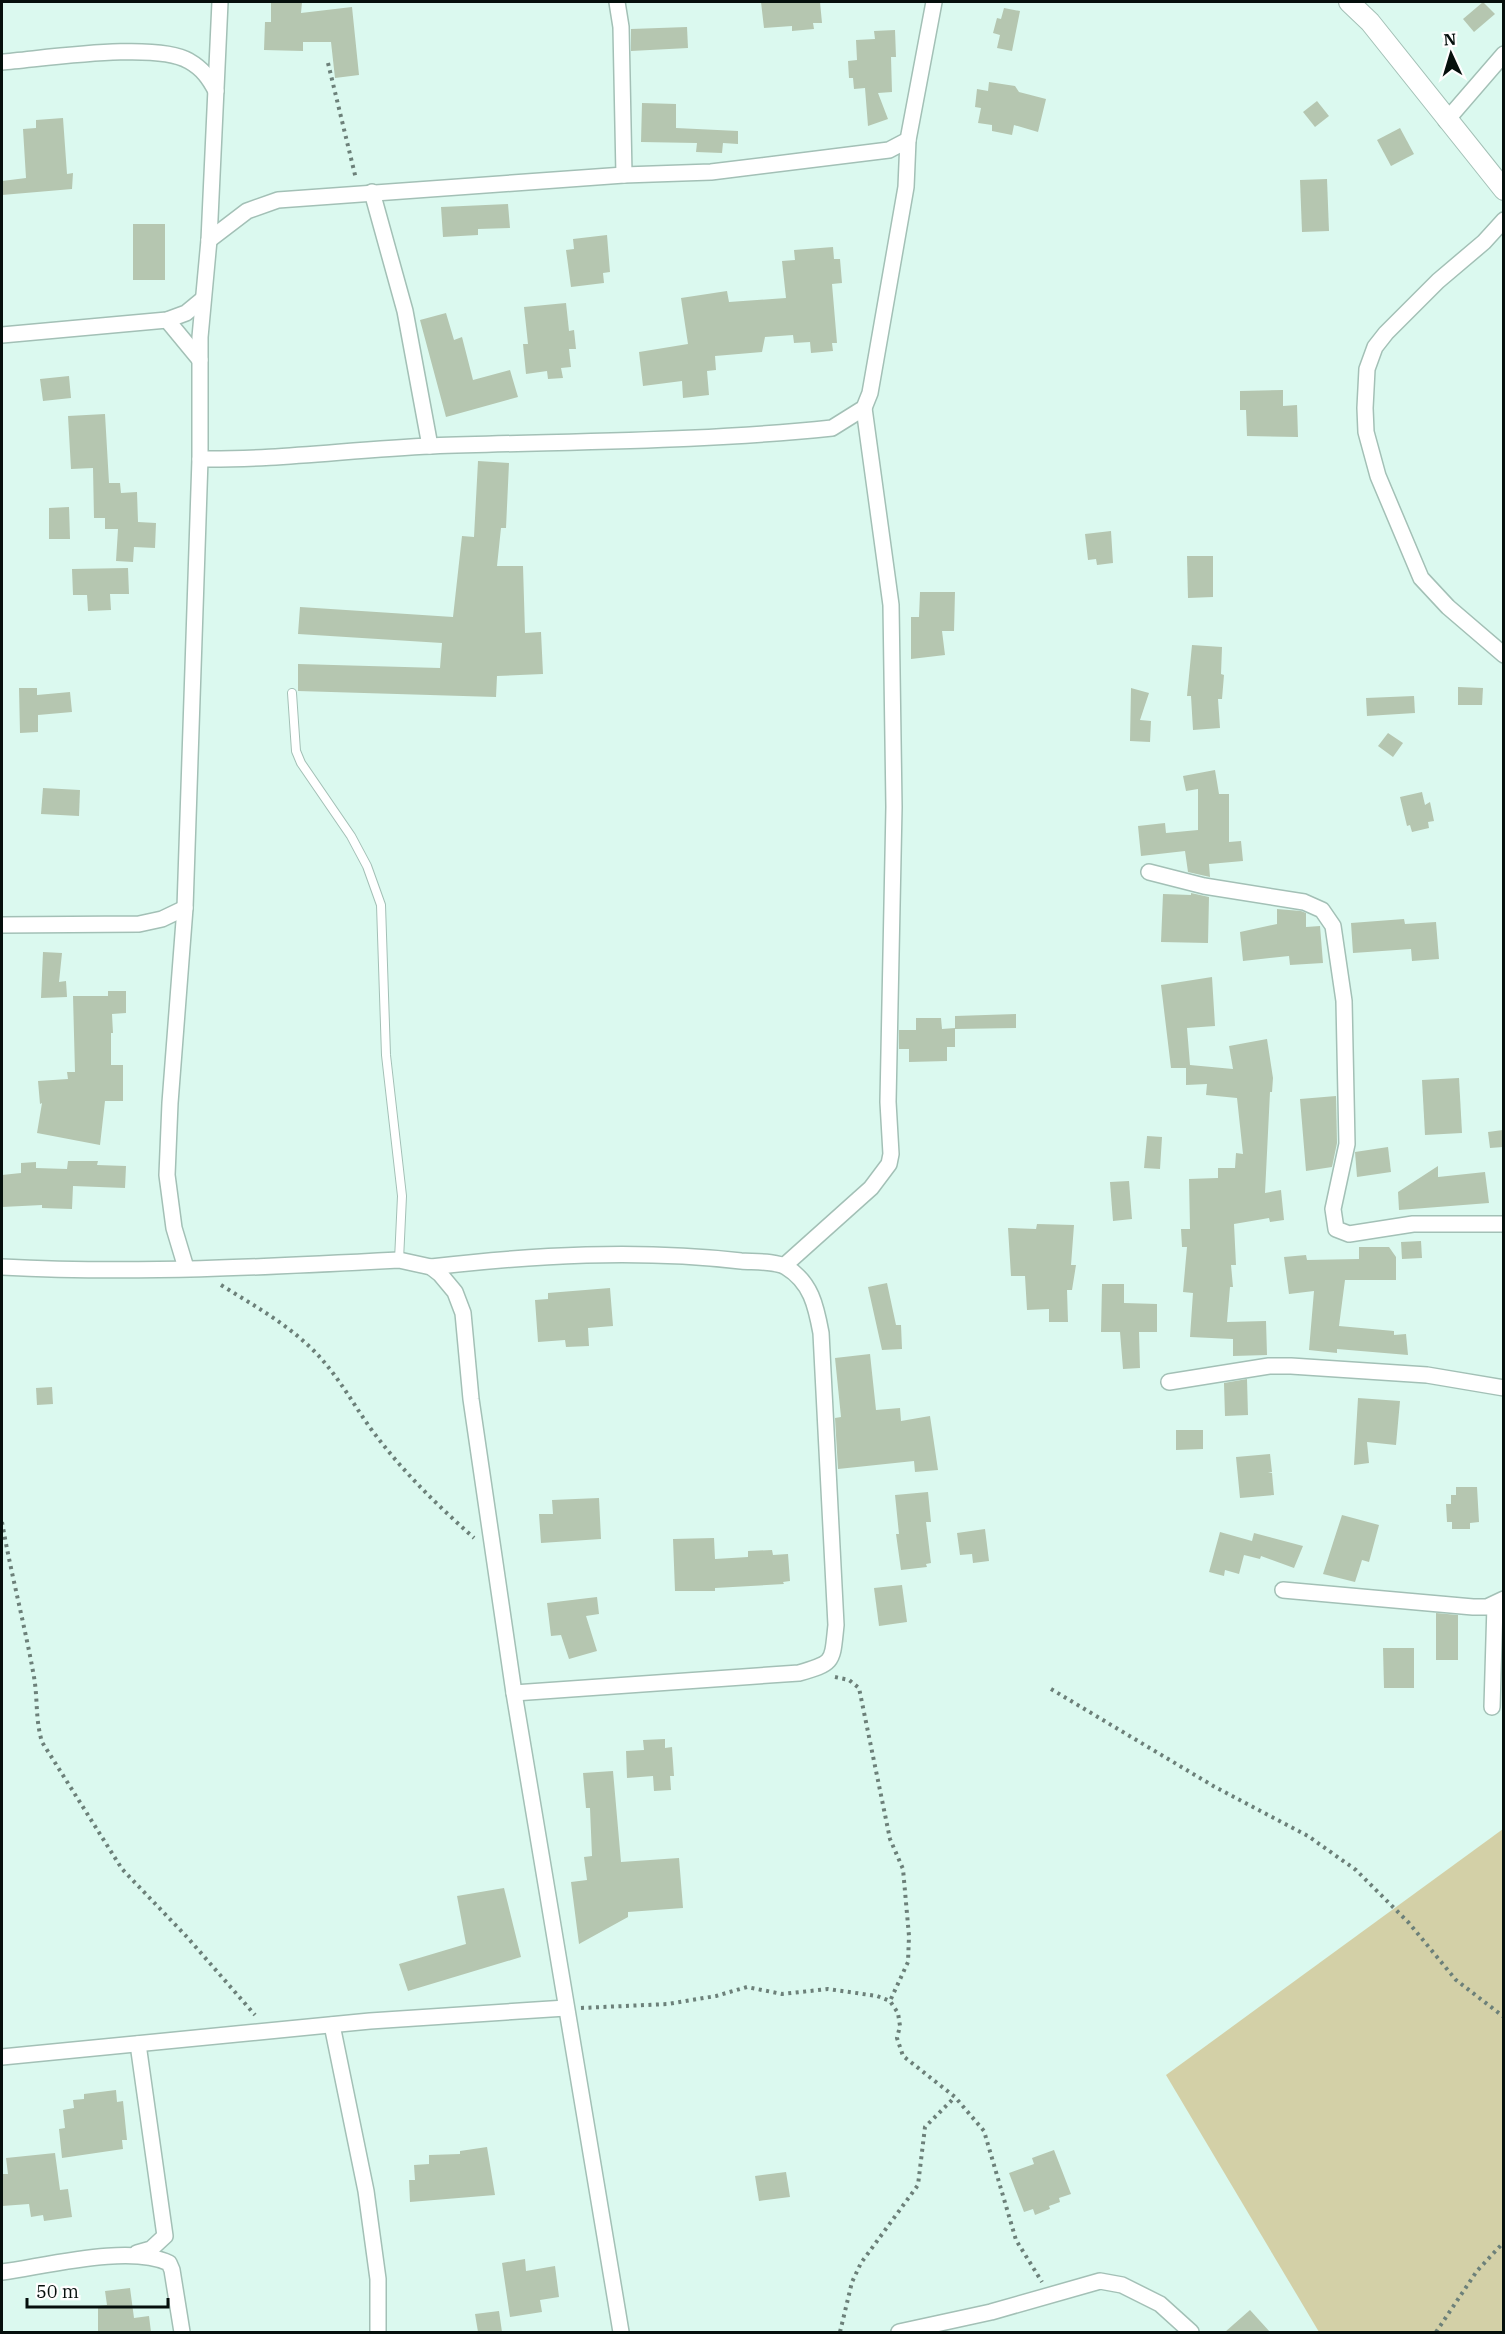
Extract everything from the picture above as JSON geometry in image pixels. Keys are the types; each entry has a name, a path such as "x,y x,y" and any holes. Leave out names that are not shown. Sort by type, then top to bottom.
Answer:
{"street":[{"path":"193,1268 174,1228 167,1174 170,1103 185,908 200,459 200,360 209,240 220,2"},
{"path":"617,2 621,27 624,175"},
{"path":"785,1266 871,1188 889,1164 891,1154 888,1102 894,807 891,605 864,408 874,372 906,187 908,140 934,2"},
{"path":"1349,2 1370,22 1446,121 1503,190"},
{"path":"2,62 148,51 187,59 206,73 217,92"},
{"path":"1446,121 1503,54"},
{"path":"209,240 247,211 271,201 624,175 711,172 876,154 908,140"},
{"path":"366,193 405,311 430,446"},
{"path":"1503,220 1484,242 1438,281 1375,347 1367,369 1365,408 1366,432 1378,476 1421,578 1448,607 1503,655"},
{"path":"2,336 167,320 186,313 203,299"},
{"path":"167,320 200,360"},
{"path":"200,459 244,460 430,446 567,443 806,431 832,428 864,408"},
{"path":"1149,872 1204,886 1314,905 1322,910 1333,926 1344,1001 1347,1110 1347,1144 1333,1209 1336,1229 1349,1234 1413,1224 1503,1224"},
{"path":"2,925 139,924 162,920 185,908"},
{"path":"2,1267 61,1270 193,1268 399,1260 431,1267 517,1257 628,1253 712,1257 785,1266 806,1282 816,1305 821,1333 829,1473 836,1625 833,1654 825,1666 805,1672 514,1693"},
{"path":"431,1267 455,1292 463,1313 471,1399 514,1693 621,2332"},
{"path":"1169,1382 1269,1366 1291,1366 1427,1374 1503,1388"},
{"path":"1283,1590 1473,1607 1499,1602 1492,1707"},
{"path":"2,2056 332,2025 566,2008"},
{"path":"332,2025 366,2191 378,2279 378,2332"},
{"path":"138,2044 169,2263 182,2332"},
{"path":"2,2272 131,2254 151,2249 165,2236"},
{"path":"131,2254 151,2256 169,2263"},
{"path":"899,2332 991,2312 1100,2281 1110,2282 1160,2304 1191,2332"}],"lane":[{"path":"292,693 296,750 301,763 351,836 367,866 381,905 386,1055 402,1196 399,1260"}],"path":[{"path":"328,63 366,193"},
{"path":"193,1268 260,1308 311,1348 331,1369 370,1428 411,1480 496,1559"},
{"path":"2,1522 35,1679 36,1719 42,1742 122,1869 187,1937 269,2032"},
{"path":"805,1672 849,1680 859,1689 890,1839 903,1869 909,1936 908,1962 890,2001"},
{"path":"1051,1689 1215,1787 1308,1836 1356,1870 1409,1923 1456,1980 1503,2017"},
{"path":"566,2008 668,2004 716,1996 747,1987 782,1994 828,1989 877,1996 890,2001 898,2013 900,2026 897,2038 903,2056 955,2097 984,2131 1016,2240 1050,2295"},
{"path":"840,2332 852,2282 861,2263 918,2186 925,2127 955,2097"},
{"path":"1436,2332 1477,2271 1503,2242"}],"shaded area":[{"path":"1503,1829 1503,2332 1319,2332 1166,2075"}],"building":[{"path":"271,2 302,2 301,13 352,7 359,75 335,78 331,42 303,42 303,51 264,50 265,22 271,22"},
{"path":"761,2 820,2 822,23 813,23 814,29 792,31 792,26 764,28"},
{"path":"1483,2 1495,14 1474,32 1463,19"},
{"path":"1004,8 1020,11 1012,51 997,48 1000,35 993,33 997,18 1001,19"},
{"path":"687,27 688,48 631,51 631,29"},
{"path":"895,30 896,57 891,57 892,92 878,93 888,119 868,126 865,88 854,89 853,78 849,78 848,61 857,60 856,40 875,39 874,31"},
{"path":"989,82 1015,86 1019,92 1046,99 1038,132 1014,125 1012,135 992,131 992,125 978,123 981,108 975,107 977,89 988,91"},
{"path":"1317,101 1329,116 1315,127 1303,112"},
{"path":"642,103 676,104 676,128 738,131 738,144 723,143 722,153 696,152 697,143 641,142"},
{"path":"63,118 67,174 73,173 72,189 2,195 2,181 26,178 23,129 36,128 36,120"},
{"path":"1400,128 1414,154 1391,166 1377,140"},
{"path":"1327,179 1329,231 1302,232 1300,180"},
{"path":"508,204 510,228 478,229 478,235 443,237 441,207"},
{"path":"133,224 165,224 165,280 133,280"},
{"path":"607,235 610,272 603,273 604,283 571,287 566,250 574,249 573,239"},
{"path":"833,247 834,259 840,259 842,283 832,284 837,343 832,343 833,351 811,353 810,342 794,343 793,335 765,337 762,352 715,356 716,370 707,371 709,395 683,398 682,381 643,386 639,352 688,344 681,298 727,291 729,302 786,298 782,261 795,260 794,250"},
{"path":"566,303 569,331 574,330 576,349 569,349 571,367 561,368 563,378 548,379 547,371 526,374 523,344 528,344 524,307"},
{"path":"446,313 454,340 462,337 473,380 510,370 518,397 446,417 420,320"},
{"path":"69,376 71,398 43,401 40,379"},
{"path":"1283,390 1283,406 1297,405 1298,437 1247,436 1246,410 1240,410 1240,391"},
{"path":"105,414 109,483 120,483 121,493 137,492 138,522 156,523 155,548 134,547 133,562 116,561 118,529 105,529 105,518 94,518 93,468 71,469 68,416"},
{"path":"478,461 509,463 506,528 501,528 497,566 523,566 525,633 541,632 543,674 497,676 496,697 298,691 298,664 440,668 442,643 298,634 300,607 453,617 462,536 474,537"},
{"path":"69,507 70,539 49,539 49,508"},
{"path":"1111,531 1113,563 1097,565 1096,559 1088,560 1085,534"},
{"path":"1187,556 1213,556 1213,597 1188,598"},
{"path":"128,568 129,594 110,594 111,610 88,611 87,595 73,595 72,569"},
{"path":"920,592 955,592 954,631 942,631 945,655 911,659 911,617 919,617"},
{"path":"1192,645 1222,647 1221,674 1224,675 1222,699 1218,699 1220,728 1193,730 1191,696 1187,696"},
{"path":"1458,687 1483,688 1482,705 1458,705"},
{"path":"19,688 37,688 37,695 70,692 72,712 38,715 38,732 20,733"},
{"path":"1131,688 1149,693 1140,720 1151,721 1150,742 1130,741"},
{"path":"1414,696 1415,713 1367,716 1366,698"},
{"path":"1388,733 1403,743 1393,757 1378,746"},
{"path":"1215,770 1219,794 1229,794 1229,842 1241,841 1243,861 1209,864 1210,877 1188,872 1185,851 1141,856 1138,826 1165,823 1166,833 1198,830 1198,789 1186,791 1183,776"},
{"path":"43,788 80,790 79,816 41,814"},
{"path":"1422,792 1425,805 1430,802 1434,821 1428,822 1429,828 1412,832 1410,825 1407,826 1400,797"},
{"path":"1191,893 1209,897 1208,943 1161,942 1163,894 1191,895"},
{"path":"1277,909 1301,911 1306,913 1306,927 1320,926 1323,963 1290,965 1289,956 1243,961 1240,932 1277,924"},
{"path":"1404,919 1405,924 1436,922 1439,959 1412,961 1411,949 1353,953 1351,923"},
{"path":"43,952 62,953 59,982 66,981 67,997 41,998"},
{"path":"1212,977 1215,1026 1187,1028 1190,1065 1233,1069 1229,1046 1267,1039 1273,1078 1272,1092 1270,1092 1265,1193 1281,1190 1284,1220 1270,1222 1269,1218 1234,1224 1236,1265 1231,1265 1233,1287 1230,1287 1227,1322 1266,1321 1267,1355 1233,1356 1233,1339 1190,1337 1193,1293 1183,1292 1187,1247 1182,1247 1181,1229 1190,1229 1189,1179 1218,1178 1218,1168 1235,1168 1236,1153 1243,1154 1237,1098 1206,1095 1207,1084 1186,1085 1186,1068 1171,1068 1161,985"},
{"path":"108,991 126,991 126,1013 112,1014 113,1033 111,1033 111,1065 123,1065 123,1101 105,1101 100,1145 37,1133 42,1103 40,1104 38,1081 68,1079 67,1072 75,1072 73,996 108,996"},
{"path":"1016,1014 1016,1028 955,1029 955,1016"},
{"path":"916,1018 941,1018 942,1029 955,1028 955,1047 947,1047 947,1061 909,1062 909,1049 899,1049 899,1030 916,1030"},
{"path":"1459,1078 1462,1133 1425,1135 1422,1080"},
{"path":"1336,1096 1337,1143 1332,1167 1306,1171 1300,1099"},
{"path":"1503,1130 1503,1147 1490,1148 1488,1132"},
{"path":"1147,1136 1162,1137 1160,1169 1144,1168"},
{"path":"1388,1147 1391,1172 1357,1177 1355,1152"},
{"path":"68,1161 98,1161 97,1165 126,1166 125,1188 73,1186 72,1209 42,1208 42,1205 2,1207 2,1175 21,1173 21,1163 36,1162 36,1168 67,1169"},
{"path":"1438,1166 1438,1177 1485,1172 1489,1203 1399,1210 1398,1192"},
{"path":"1129,1181 1132,1219 1113,1221 1110,1182"},
{"path":"1037,1224 1074,1225 1071,1265 1076,1265 1072,1290 1067,1290 1068,1322 1049,1322 1049,1309 1027,1310 1025,1276 1011,1276 1008,1228 1036,1229"},
{"path":"1421,1241 1422,1258 1402,1259 1401,1242"},
{"path":"1359,1247 1389,1247 1396,1257 1396,1280 1345,1280 1339,1326 1394,1331 1394,1335 1406,1334 1408,1355 1337,1349 1337,1353 1309,1350 1314,1291 1289,1294 1284,1257 1306,1255 1307,1260 1359,1259"},
{"path":"887,1283 896,1325 901,1325 902,1349 882,1350 868,1287"},
{"path":"1102,1284 1124,1284 1124,1303 1157,1304 1157,1332 1139,1332 1140,1368 1123,1369 1120,1332 1101,1332"},
{"path":"610,1288 613,1326 588,1328 589,1346 566,1347 565,1340 538,1342 535,1300 548,1299 548,1293"},
{"path":"870,1354 876,1410 900,1408 901,1421 930,1416 938,1470 915,1472 914,1461 838,1469 835,1418 841,1417 835,1358"},
{"path":"1247,1379 1248,1415 1225,1416 1224,1383"},
{"path":"52,1387 53,1404 37,1405 36,1388"},
{"path":"1358,1398 1400,1401 1396,1445 1367,1442 1369,1463 1354,1465"},
{"path":"1176,1430 1203,1430 1203,1449 1176,1450"},
{"path":"1270,1454 1272,1472 1268,1473 1272,1473 1274,1495 1240,1498 1236,1457"},
{"path":"1456,1487 1477,1487 1479,1522 1470,1523 1470,1529 1452,1529 1452,1522 1447,1522 1446,1504 1451,1504 1451,1495 1456,1495"},
{"path":"928,1492 931,1522 926,1522 931,1563 926,1564 927,1567 901,1570 896,1534 899,1534 895,1495"},
{"path":"599,1498 601,1539 541,1543 539,1514 553,1514 552,1500"},
{"path":"1342,1515 1379,1525 1369,1562 1362,1560 1355,1582 1323,1574"},
{"path":"985,1529 989,1561 973,1563 972,1554 960,1555 957,1533"},
{"path":"1220,1532 1252,1541 1254,1533 1303,1546 1294,1568 1261,1556 1260,1559 1244,1555 1239,1574 1225,1570 1224,1576 1209,1572"},
{"path":"714,1538 715,1559 748,1557 748,1551 772,1550 773,1555 788,1554 790,1581 783,1582 784,1584 715,1588 715,1591 675,1591 673,1539"},
{"path":"902,1585 907,1622 879,1626 874,1588"},
{"path":"597,1597 599,1614 586,1616 597,1651 569,1659 561,1635 551,1636 547,1603"},
{"path":"1436,1613 1458,1615 1458,1660 1436,1660"},
{"path":"1383,1648 1414,1648 1414,1688 1384,1688"},
{"path":"665,1739 665,1748 672,1747 674,1776 670,1776 671,1790 654,1791 653,1776 627,1778 626,1751 644,1750 643,1740"},
{"path":"613,1771 621,1862 679,1858 683,1908 628,1912 628,1917 579,1944 571,1882 587,1880 584,1857 592,1856 590,1808 586,1808 583,1773"},
{"path":"504,1888 521,1957 408,1991 399,1964 466,1944 457,1896"},
{"path":"116,2090 117,2102 123,2101 127,2140 122,2140 123,2149 62,2158 59,2129 65,2128 63,2110 74,2108 73,2100 84,2099 84,2094"},
{"path":"487,2147 495,2195 410,2202 409,2180 415,2180 414,2165 429,2164 429,2155 460,2154 460,2151"},
{"path":"1054,2150 1071,2194 1059,2198 1060,2202 1035,2215 1033,2209 1024,2212 1009,2173 1034,2164 1032,2158"},
{"path":"55,2153 60,2190 68,2189 72,2217 44,2221 43,2215 31,2217 29,2204 2,2206 2,2174 8,2174 6,2158"},
{"path":"786,2172 790,2197 759,2201 755,2176"},
{"path":"525,2259 526,2271 555,2266 559,2297 540,2300 542,2312 510,2317 502,2263"},
{"path":"130,2288 134,2318 149,2316 151,2332 98,2332 98,2306 107,2305 105,2291"},
{"path":"1250,2310 1270,2332 1225,2332"},
{"path":"499,2311 502,2332 478,2332 475,2314"}]}
